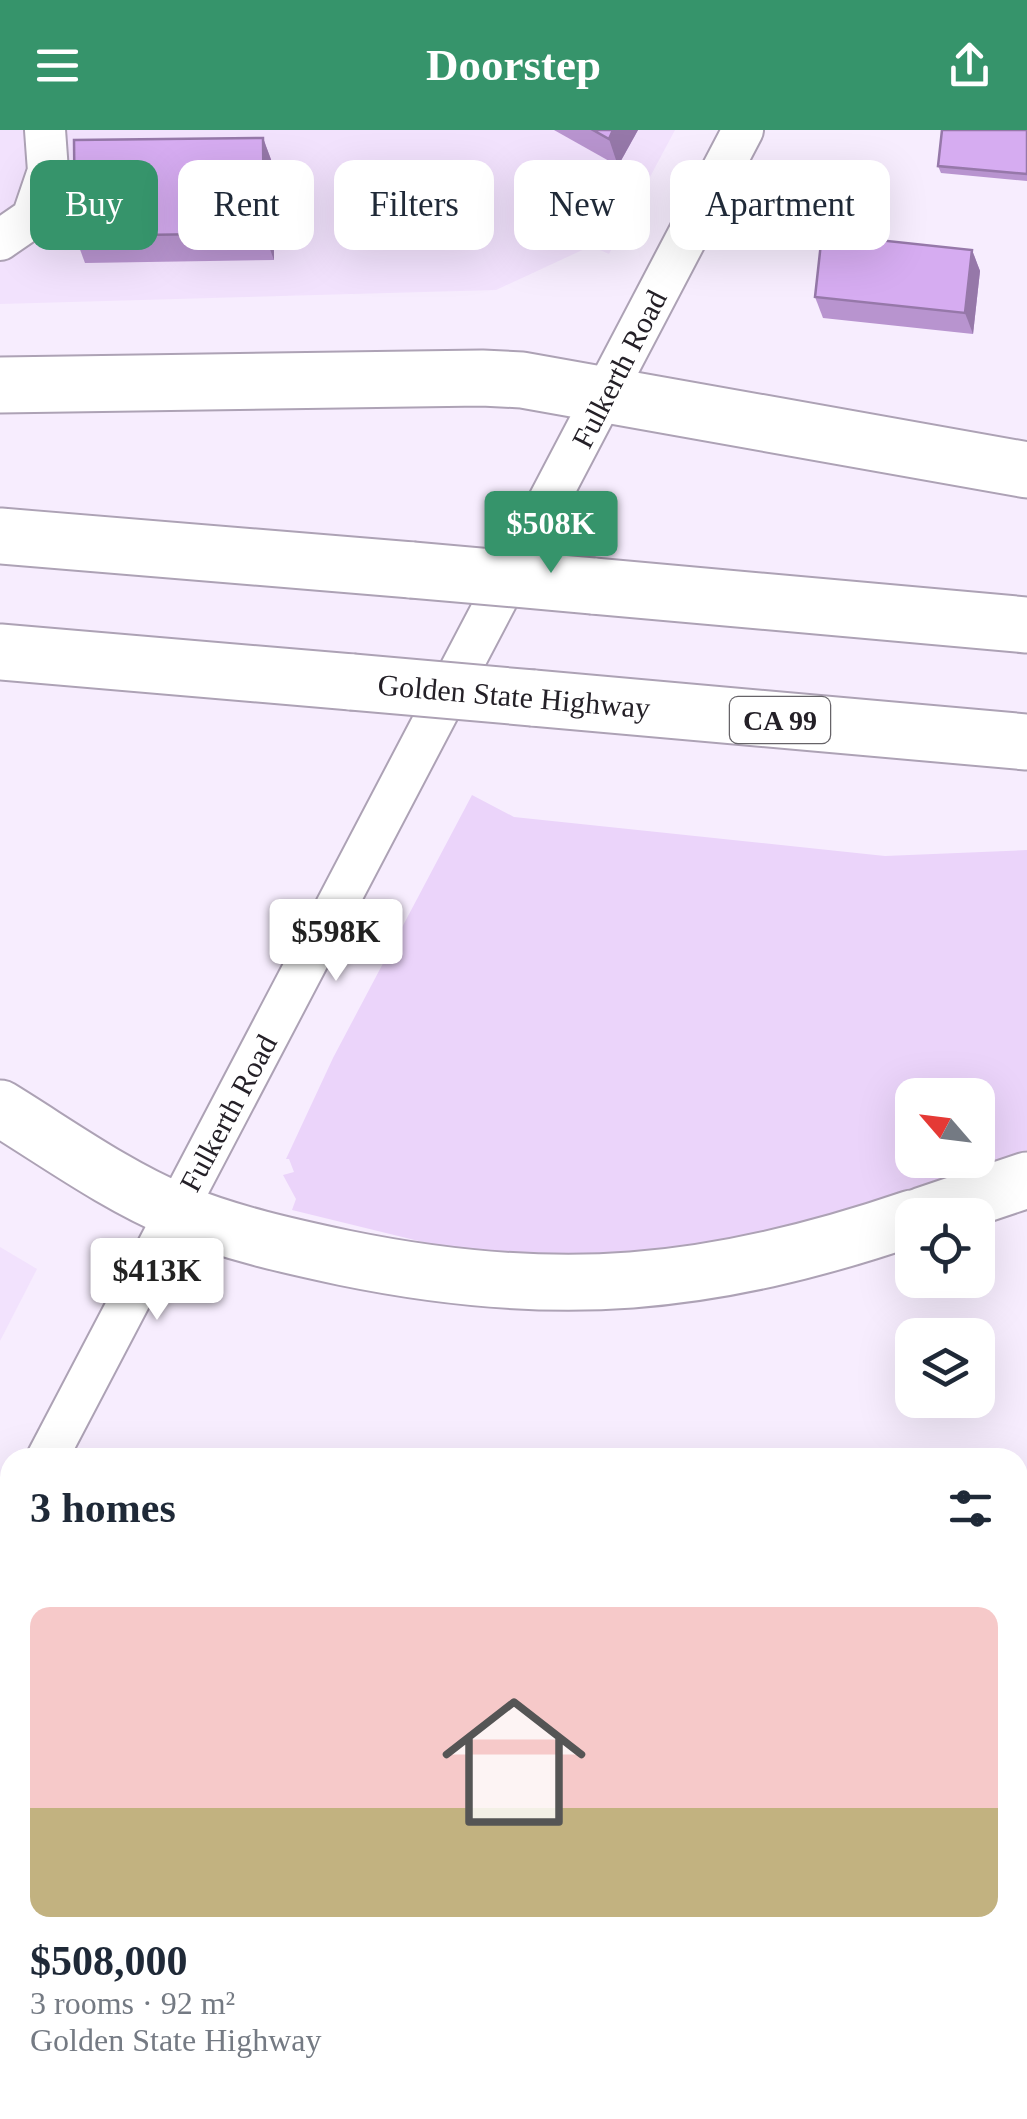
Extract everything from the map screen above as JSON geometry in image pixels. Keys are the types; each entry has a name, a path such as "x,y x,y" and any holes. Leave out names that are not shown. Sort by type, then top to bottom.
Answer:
{"highway":[{"path":"0,385 482,378 539,382 1027,470"},
{"path":"0,536 1027,625"},
{"name":"Golden State Highway","path":"0,652 1027,742"},
{"path":"0,1108 176,1211 272,1240 404,1270 570,1284 670,1278 783,1258 895,1223"},
{"path":"973,1198 1027,1180"}],"street":[{"path":"0,240 32,218 48,171 46,130"},
{"name":"Fulkerth Road","path":"52,1448 743,130"}],"shaded area":[{"path":"0,130 675,130 650,177 650,160 514,160 514,250 582,250 496,290 0,304"},
{"path":"472,795 514,817 885,856 1027,850 1027,1150 995,1161 995,1078 895,1078 895,1178 942,1178 806,1223 689,1249 569,1261 435,1245 292,1210 296,1199 283,1175 294,1172 286,1159 333,1058"},
{"path":"0,1247 37,1269 0,1341"}],"building":[{"path":"593,130 613,130 609,139"},
{"path":"942,130 1027,130 1027,174 938,166"},
{"path":"263,138 263,160 178,160 178,234 158,235 158,160 74,160 74,140"},
{"path":"890,241 972,250 965,313 815,297 820,250 890,250"}]}
